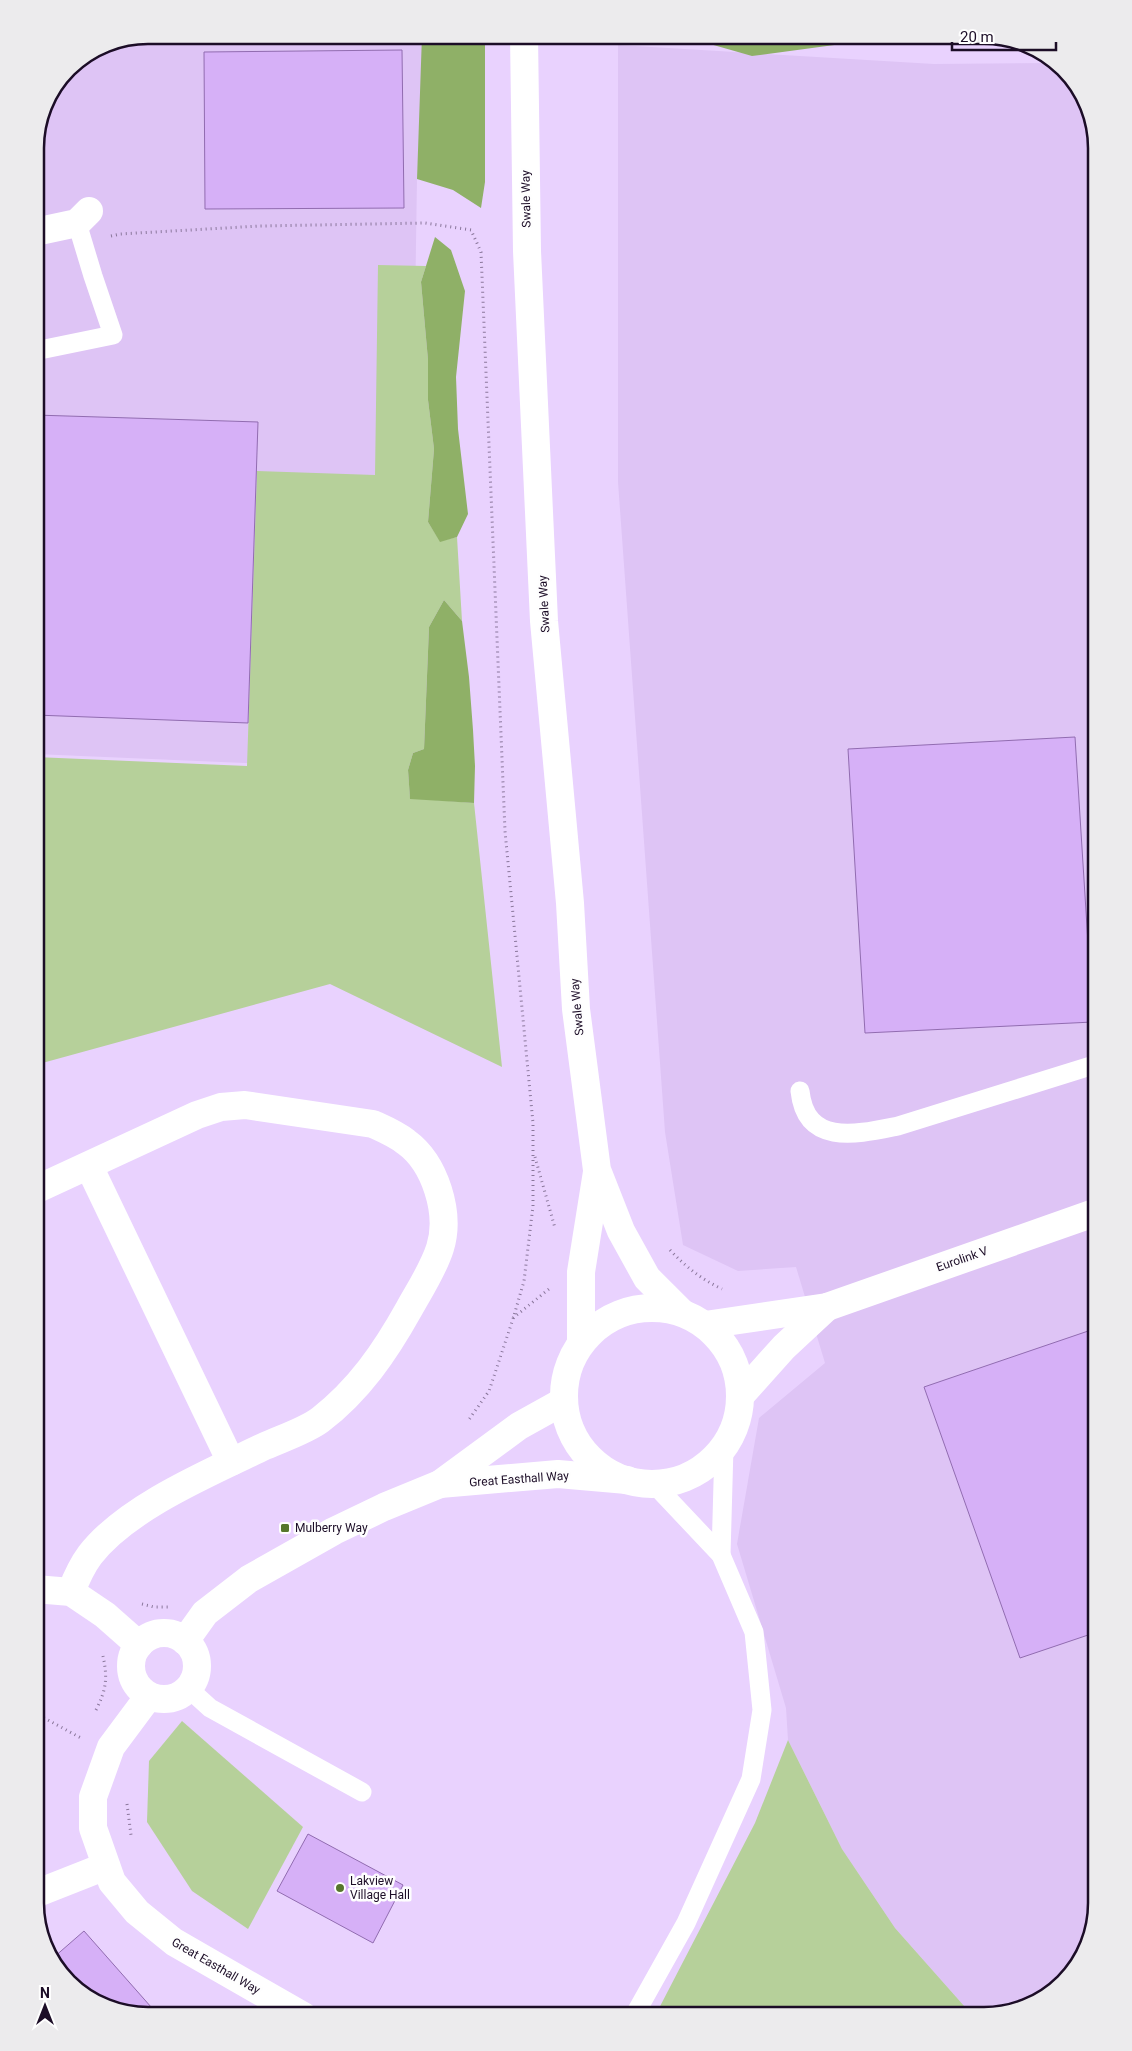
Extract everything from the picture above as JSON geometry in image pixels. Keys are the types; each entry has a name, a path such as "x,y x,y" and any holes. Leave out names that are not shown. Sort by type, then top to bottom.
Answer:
{"street":[{"name":"Swale Way","path":"524,44 527,251 544,621 570,903 576,1009 597,1170 621,1231 647,1278 680,1312"},
{"path":"44,231 83,226"},
{"path":"44,1186 197,1115 221,1107 245,1105 373,1124 389,1131 407,1142 423,1159 434,1180 441,1202 443,1224 441,1246 431,1270 403,1321 370,1372 348,1397 318,1422 231,1462 134,1514 90,1554 79,1572 71,1592"},
{"path":"89,1166 231,1462"},
{"name":"Swale Way","path":"581,1343 573,1265 597,1170"},
{"name":"Eurolink V","path":"705,1325 827,1307 1088,1215"},
{"name":"Eurolink V","path":"740,1396 784,1347 827,1307"},
{"path":"653,1308 680,1312 705,1325 724,1344 736,1369 740,1396 736,1423 724,1447 705,1466 681,1479 654,1484 627,1480 603,1469 583,1451 570,1427 564,1401 565,1381 569,1368 581,1343 601,1324 626,1312 653,1308"},
{"name":"Great Easthall Way","path":"185,1641 205,1613 249,1580 334,1531 384,1507 440,1484 519,1426 564,1401"},
{"name":"Great Easthall Way","path":"440,1484 558,1474 627,1480"},
{"path":"44,1590 71,1592 105,1615 139,1645"},
{"path":"165,1633 176,1635 185,1641 192,1649 196,1659 197,1670 188,1688 170,1698 149,1696 140,1689 134,1680 131,1669 132,1658 139,1645 154,1635 165,1633"},
{"name":"Great Easthall Way","path":"149,1696 111,1747 93,1797 93,1828 112,1882 137,1912 174,1942 288,2007"},
{"path":"44,1890 106,1866"}],"lane":[{"path":"44,349 113,335 83,226"},
{"path":"800,1091 802,1105 810,1119 822,1129 835,1133 859,1133 898,1126 1088,1067"},
{"path":"721,1555 724,1447"},
{"path":"639,2007 686,1923 751,1779 762,1710 754,1632 721,1555 654,1484"},
{"path":"188,1688 210,1708 362,1792"}],"path":[{"path":"83,226 120,234 260,226 425,223 472,230 480,252 505,831 533,1123 533,1206 525,1271 513,1319 489,1391 464,1428"},
{"path":"513,1319 562,1278 573,1265 533,1152"},
{"path":"635,1257 664,1243 686,1267 704,1280 727,1290"},
{"path":"94,1715 105,1692 105,1667 98,1640 89,1631 121,1597 154,1607 175,1607"},
{"path":"44,1718 82,1738 86,1731"},
{"path":"128,1795 127,1804 132,1838"}],"shaded area":[{"path":"148,44 424,44 417,179 408,770 44,754 44,141 49,115 61,90 74,74 90,61 115,49"},
{"path":"618,45 934,64 1045,63 1062,79 1074,96 1083,115 1088,148 1088,1903 1085,1930 1071,1961 1042,1990 1017,2002 991,2007 965,2007 895,1928 842,1849 788,1740 786,1708 737,1544 759,1418 825,1363 796,1267 738,1271 683,1245 665,1132 618,482"}],"green space":[{"path":"422,44 485,44 485,182 481,208 453,190 417,179"},
{"path":"710,44 842,44 752,56"},
{"path":"435,237 451,250 465,291 456,377 458,429 468,514 457,537 440,542 428,522 434,449 428,400 428,360 421,282"},
{"path":"378,265 426,266 421,282 428,360 428,400 434,449 428,522 440,541 457,537 462,621 444,600 429,627 424,749 413,753 408,770 410,798 474,803 502,1067 330,984 44,1063 44,757 247,766 257,471 375,475"},
{"path":"444,600 462,621 473,730 475,766 474,803 410,799 408,770 413,753 424,749 429,627"},
{"path":"182,1721 303,1827 248,1929 192,1891 147,1822 149,1761"},
{"path":"788,1740 842,1849 895,1928 965,2007 660,2007 755,1823"}],"building":[{"path":"402,50 404,208 205,209 204,52"},
{"path":"44,415 258,422 248,723 44,715"},
{"path":"1075,737 1088,943 1088,1022 865,1033 848,749"},
{"path":"1088,1331 1088,1635 1020,1658 924,1387"},
{"name":"Lakview Village Hall","path":"308,1834 403,1885 373,1943 277,1891"},
{"path":"84,1931 151,2007 115,2002 90,1990 74,1977 58,1954"}],"place":[{"name":"Mulberry Way","path":"285,1528"},
{"name":"Lakview Village Hall","path":"340,1888"}]}
